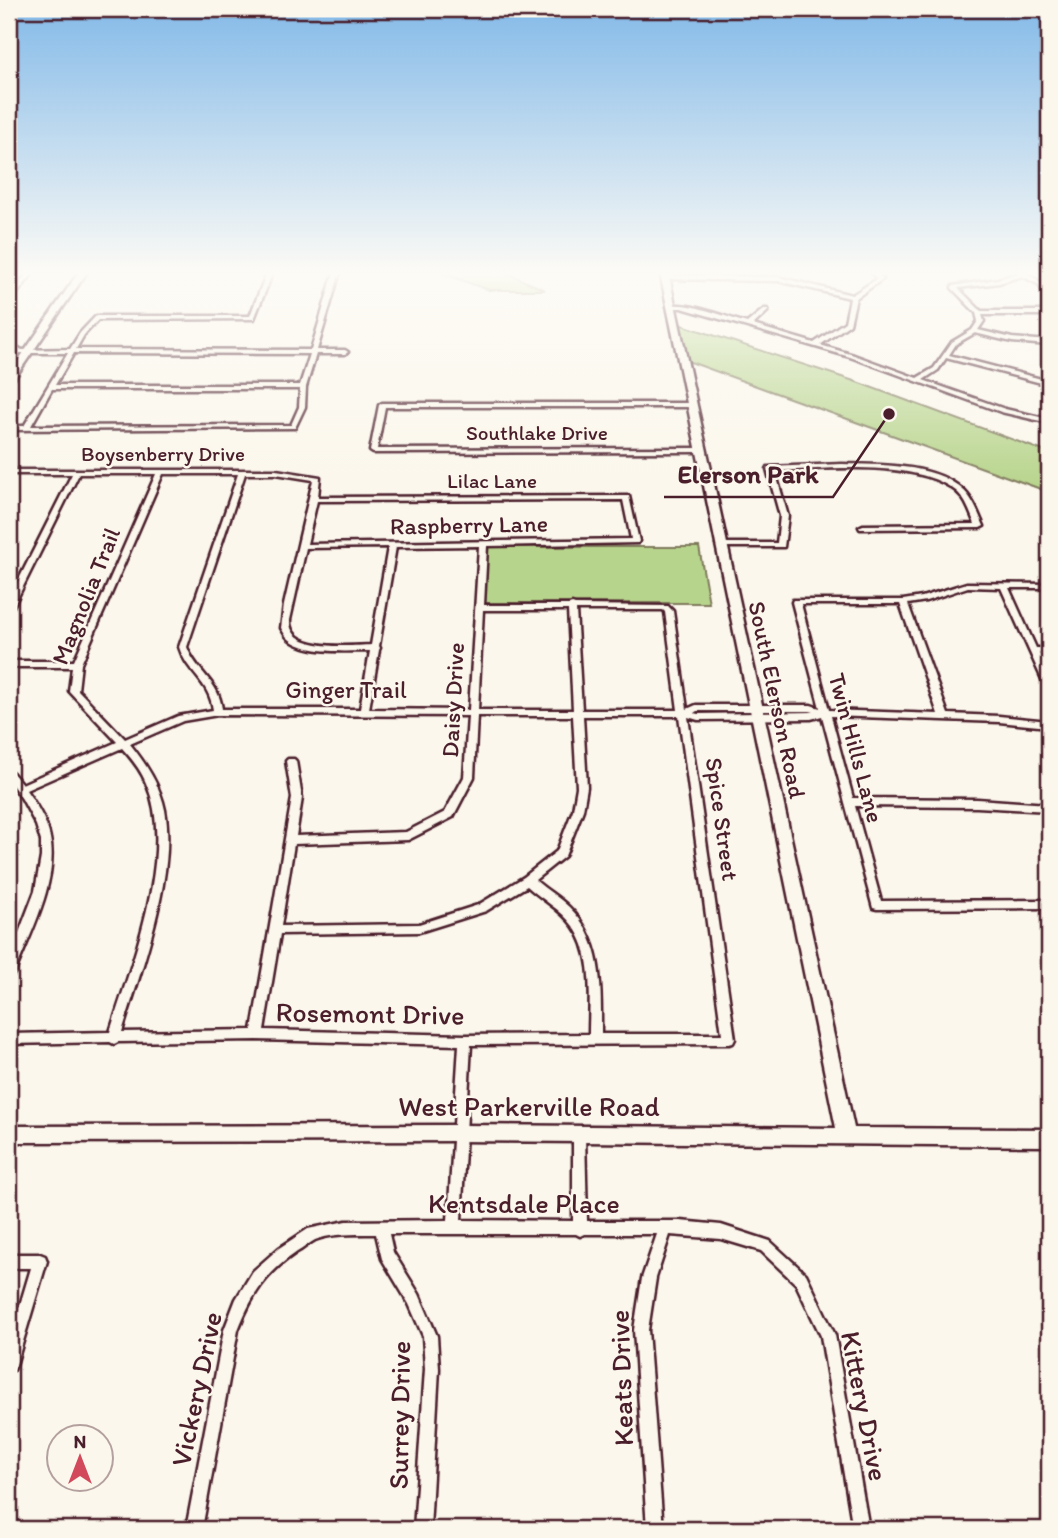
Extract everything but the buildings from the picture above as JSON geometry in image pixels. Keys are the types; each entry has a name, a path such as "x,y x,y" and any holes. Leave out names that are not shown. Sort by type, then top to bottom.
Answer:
{"street":[{"path":"26,428 77,344"},
{"path":"9,428 293,427 302,407 303,387 318,344"},
{"name":"South Elerson Road","path":"678,344 847,1137"},
{"path":"811,344 1003,411 1049,421"},
{"path":"918,380 936,369 953,344"},
{"path":"9,380 21,351"},
{"path":"9,365 21,351 345,352"},
{"path":"944,356 1049,383"},
{"path":"50,387 303,387"},
{"name":"Southlake Drive","path":"692,405 382,405 373,451 701,450"},
{"path":"720,545 781,545 784,516 771,469 896,468 937,477 960,490 980,526 863,527"},
{"name":"Boysenberry Drive","path":"9,472 276,472 317,479 315,499"},
{"path":"9,607 77,472"},
{"name":"Magnolia Trail","path":"114,1039 161,869 162,824 153,785 125,742 73,691 77,664 160,472"},
{"path":"218,712 218,696 212,685 193,671 186,662 183,647 242,472"},
{"name":"Lilac Lane","path":"315,499 626,498 635,541"},
{"path":"315,499 285,615 285,628 293,638 313,647 376,648"},
{"name":"Raspberry Lane","path":"305,546 635,541"},
{"name":"Daisy Drive","path":"290,840 408,836 449,814 469,777 483,545"},
{"path":"364,711 392,546"},
{"path":"944,717 903,601 923,599 967,585 1049,586"},
{"path":"1004,585 1049,686"},
{"name":"Twin Hills Lane","path":"903,601 796,602 877,905 1049,904"},
{"path":"277,930 419,928 482,908 528,880 561,853 578,810 582,787 572,606 479,607"},
{"name":"Spice Street","path":"572,606 665,608 669,611 729,1039"},
{"path":"1033,650 1049,651"},
{"path":"9,664 77,664"},
{"name":"Ginger Trail","path":"21,788 181,718 218,712 685,713 698,717 757,712 811,716 824,713 944,717 1049,724"},
{"path":"257,1035 277,930 297,797 291,761"},
{"path":"9,774 21,788 46,839 40,894 9,972"},
{"path":"849,802 977,803 1049,807"},
{"path":"528,880 541,894 567,911 592,953 595,1040"},
{"name":"Rosemont Drive","path":"9,1039 257,1035 465,1040 729,1039"},
{"path":"454,1227 465,1040"},
{"name":"West Parkerville Road","path":"9,1134 460,1133 1049,1138"},
{"path":"579,1134 580,1229"},
{"name":"Vickery Drive","path":"194,1529 232,1330 241,1304 258,1276 284,1253 313,1234 346,1228 381,1228"},
{"name":"Kentsdale Place","path":"381,1228 666,1228"},
{"name":"Surrey Drive","path":"381,1228 387,1254 414,1298 430,1336 432,1370 422,1529"},
{"name":"Keats Drive","path":"655,1529 641,1330 644,1297 653,1259 666,1228"},
{"name":"Kittery Drive","path":"666,1228 721,1231 765,1246 801,1279 828,1335 861,1529"},
{"path":"9,1261 40,1261 9,1365"}],"green space":[{"path":"681,344 740,344 854,381 1049,453 1049,492 682,359"},
{"path":"486,547 699,547 709,603 484,603"}],"place":[{"name":"Elerson Park","path":"889,414"}]}
